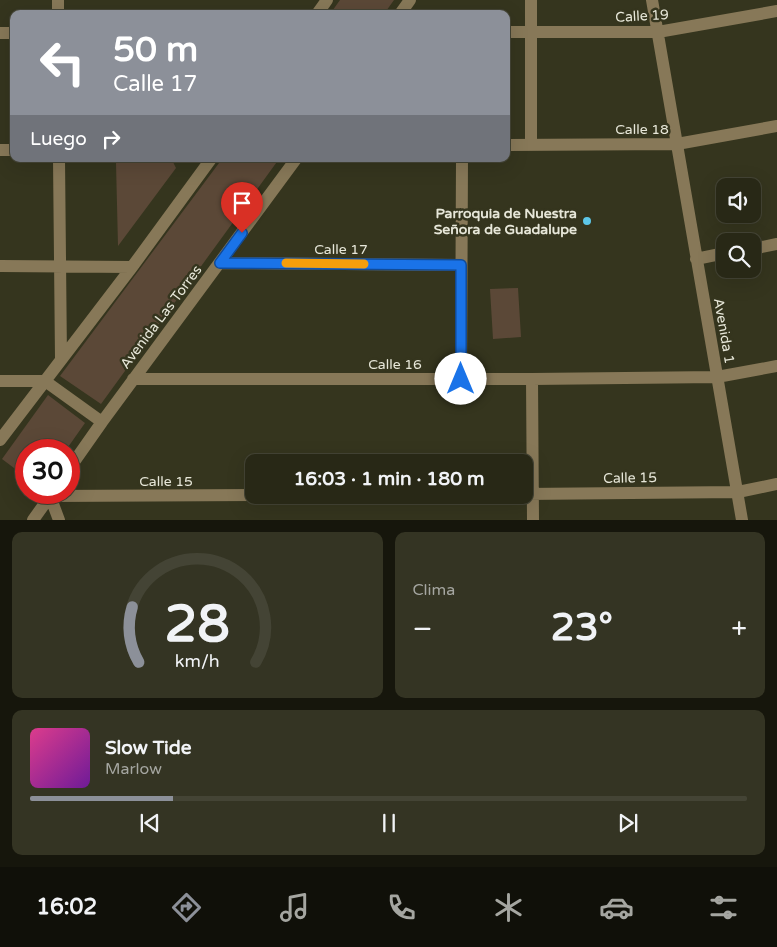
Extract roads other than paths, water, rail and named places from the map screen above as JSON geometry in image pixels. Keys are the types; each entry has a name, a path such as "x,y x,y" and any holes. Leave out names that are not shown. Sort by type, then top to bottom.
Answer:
{"street":[{"path":"531,0 531,145"},
{"name":"Avenida 1","path":"652,0 742,520"},
{"name":"Calle 19","path":"510,32 658,32 777,11"},
{"name":"Calle 18","path":"510,145 677,144 777,126"},
{"path":"59,162 61,359"},
{"path":"0,440 132,267 209,162"},
{"name":"Avenida Las Torres","path":"80,453 294,162"},
{"path":"461,379 462,162"},
{"path":"761,247 777,244"},
{"path":"696,259 716,256"},
{"name":"Calle 17","path":"220,263 461,265"},
{"path":"0,266 132,267"},
{"name":"Calle 16","path":"134,379 717,377 777,366"},
{"path":"529,454 532,379"},
{"path":"0,381 45,381 102,422"},
{"name":"Calle 15","path":"533,494 738,492 777,484"},
{"name":"Calle 15","path":"80,494 245,495"},
{"path":"33,520 45,504"},
{"path":"55,504 60,520"},
{"path":"530,504 533,520"}],"place":[{"name":"Parroquia de Nuestra Señora de Guadalupe","path":"587,221"}]}
